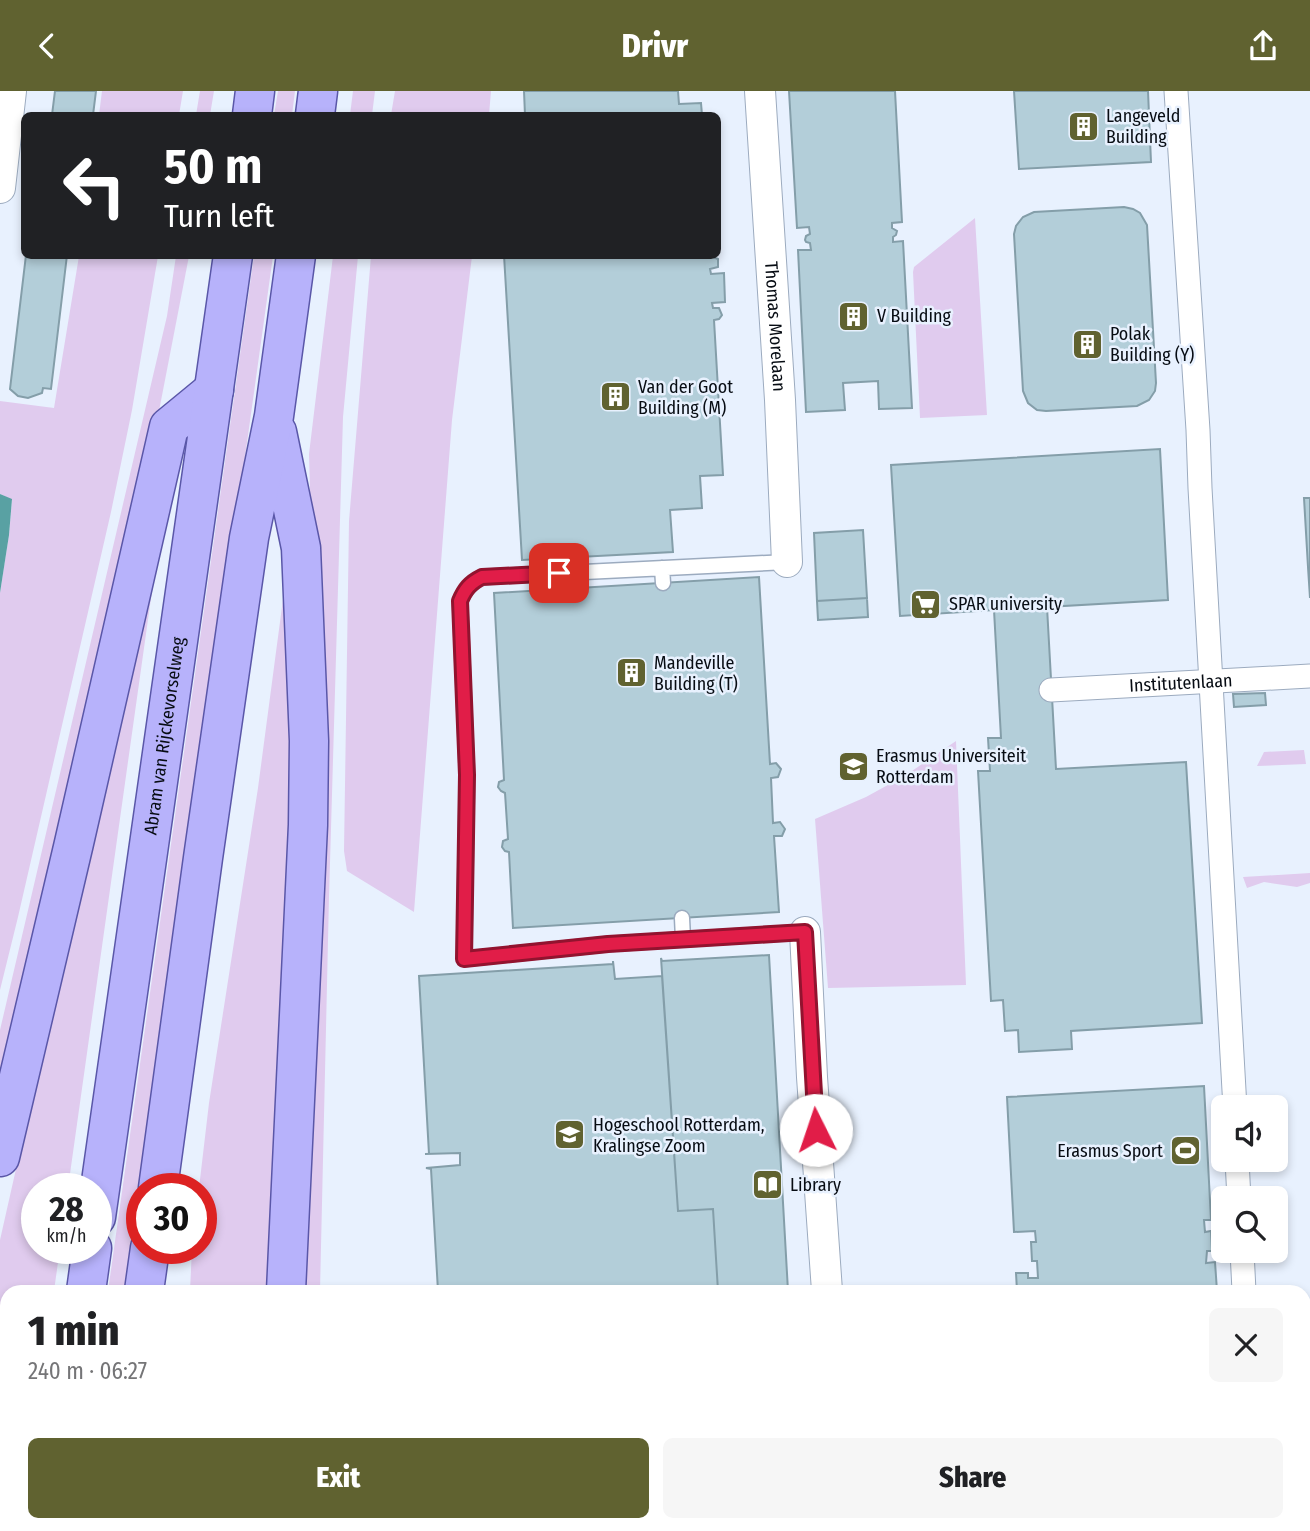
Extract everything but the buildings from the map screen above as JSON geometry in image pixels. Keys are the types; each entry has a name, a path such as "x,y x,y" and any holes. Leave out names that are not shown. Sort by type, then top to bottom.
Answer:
{"main road":[{"path":"252,112 255,91"},
{"path":"315,112 318,91"},
{"name":"Abram van Rijckevorselweg","path":"102,1173 232,259"},
{"path":"160,1173 249,538 274,416 295,259"},
{"path":"0,1157 169,427 214,390"},
{"path":"274,416 301,548 309,741 308,825 286,1285"},
{"path":"87,1285 90,1264"},
{"path":"145,1285 148,1264"},
{"path":"162,1264 164,1285"}],"street":[{"path":"0,188 11,91"},
{"name":"Thomas Morelaan","path":"760,91 780,400 787,562"},
{"path":"1176,91 1195,377 1233,1095"},
{"name":"Institutenlaan","path":"1051,690 1310,675"},
{"path":"805,932 827,1285"},
{"path":"1243,1263 1244,1285"}],"lane":[{"path":"787,562 662,575 482,577 473,581 465,590 460,601 467,775 464,959 608,944 805,932"},
{"path":"682,918 683,939"}],"shaded area":[{"path":"102,91 183,91 180,112 99,112"},
{"path":"200,91 214,91 210,112 196,112"},
{"path":"278,91 295,91 292,112 274,112"},
{"path":"353,91 375,91 372,112 350,112"},
{"path":"395,91 491,91 489,112 392,112"},
{"path":"975,218 987,415 920,418 914,267"},
{"path":"79,259 157,259 132,410 111,512 0,990 0,593 12,500 0,494 0,401 54,408"},
{"path":"176,259 188,259 159,411 0,1081 0,1030 167,316"},
{"path":"254,259 273,259 145,1173 126,1173 126,1264 132,1264 130,1285 109,1285"},
{"path":"333,259 358,259 343,417 320,1285 300,1285 317,740 309,454"},
{"path":"371,259 472,259 452,420 414,912 347,871 344,851 349,521"},
{"path":"0,494 12,499 0,593"},
{"path":"287,569 294,656 278,1285 190,1285 191,1264 217,1264 217,1173 201,1173 209,1103 258,788"},
{"path":"150,574 154,577 70,1173 21,1173 21,1264 58,1264 55,1285 0,1285 0,1240"},
{"path":"956,741 966,985 828,988 815,819 866,797 906,775"},
{"path":"1304,750 1306,764 1257,766 1264,752"},
{"path":"1310,873 1310,883 1297,887 1264,882 1247,888 1243,877"}],"place":[{"name":"Langeveld Building","path":"1083,126"},
{"name":"V Building","path":"854,316"},
{"name":"Polak Building (Y)","path":"1087,344"},
{"name":"Van der Goot Building (M)","path":"615,397"},
{"name":"SPAR university","path":"926,604"},
{"name":"Mandeville Building (T)","path":"631,673"},
{"name":"Erasmus Universiteit Rotterdam","path":"853,766"},
{"name":"Hogeschool Rotterdam, Kralingse Zoom","path":"570,1135"},
{"name":"Erasmus Sport","path":"1186,1151"},
{"name":"Library","path":"767,1185"}],"route":[{"path":"559,573 482,577 473,581 460,601 467,775 464,959 608,944 805,932 816,1130"}]}
